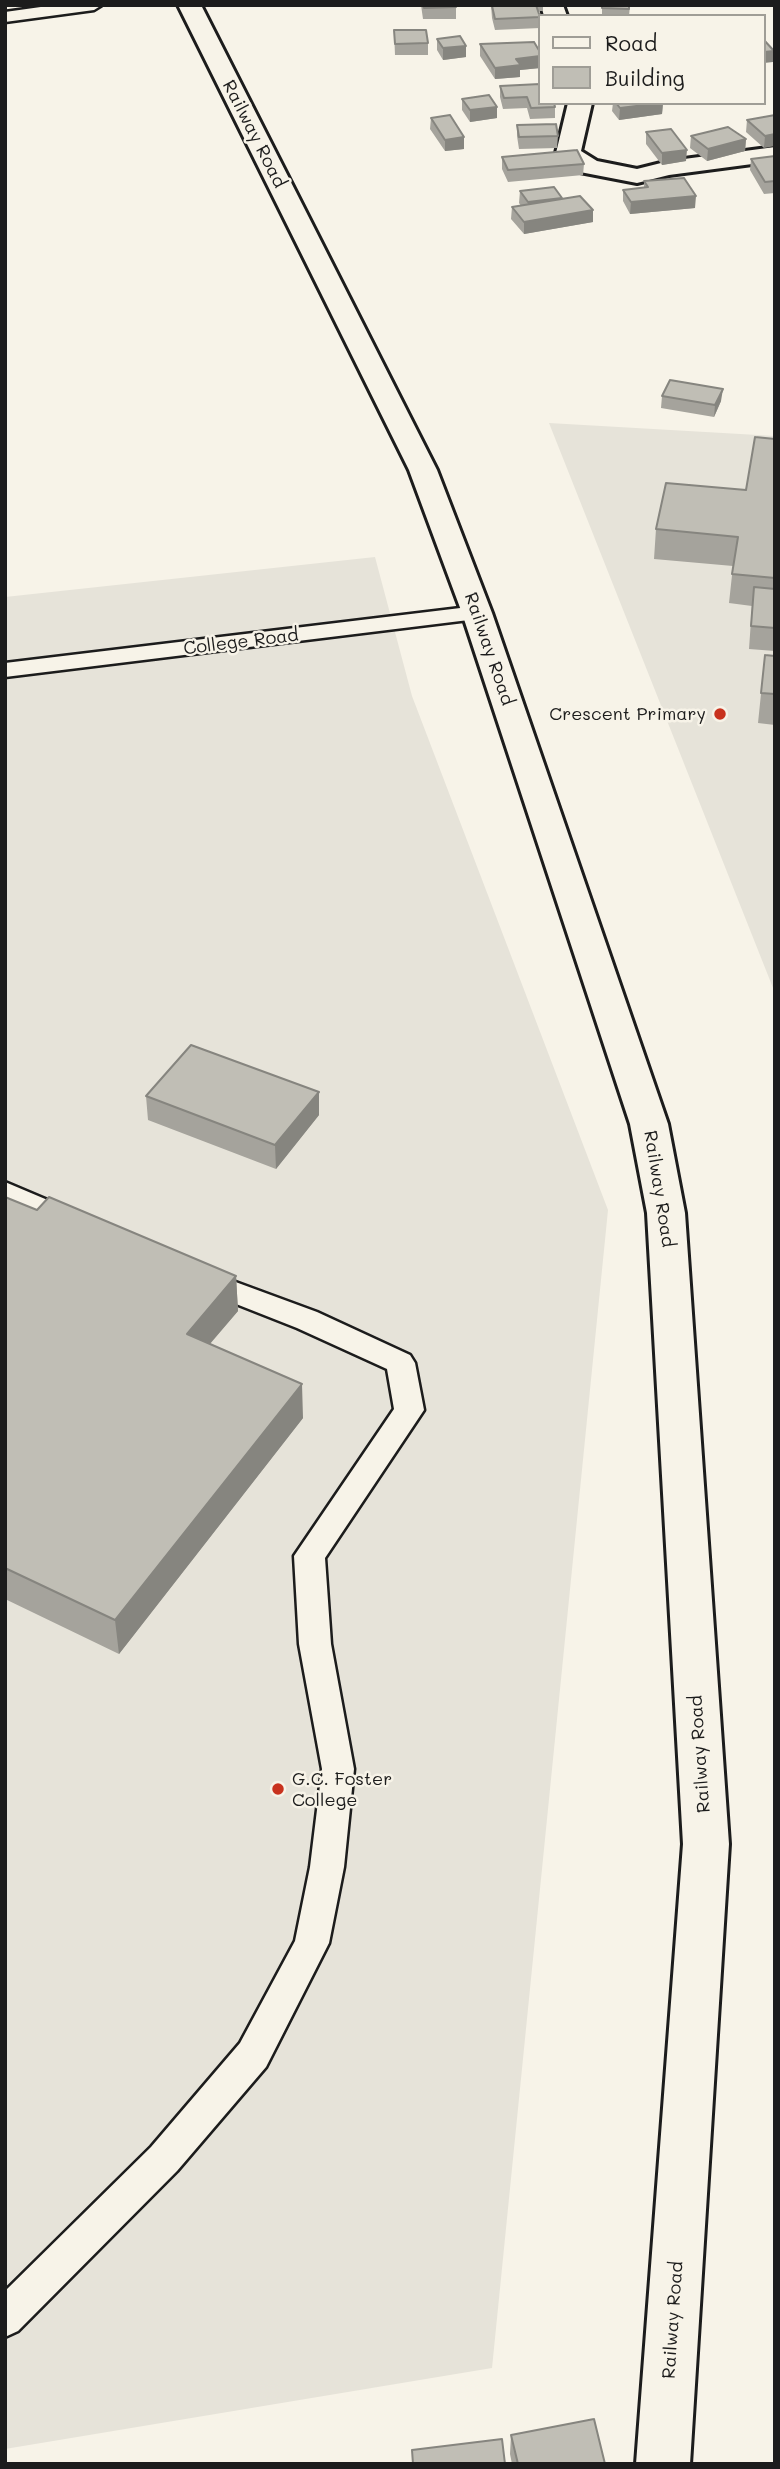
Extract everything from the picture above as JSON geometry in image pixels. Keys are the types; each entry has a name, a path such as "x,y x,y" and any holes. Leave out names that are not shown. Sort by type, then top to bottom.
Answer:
{"street":[{"name":"Railway Road","path":"189,5 423,470 477,613 649,1124 666,1213 706,1844 663,2464"},
{"path":"580,105 568,153 589,167 637,176 669,167 733,162 775,154"}],"lane":[{"path":"5,17 58,7 94,5"},
{"name":"College Road","path":"5,670 477,613"},
{"path":"5,1192 105,1236"},
{"path":"5,2318 164,2159 253,2055 312,1943 327,1867 338,1769 315,1644 309,1556 409,1410 400,1363 328,1328 180,1270"}],"shaded area":[{"name":"Crescent Primary","path":"549,423 775,436 775,993"},
{"name":"G.C. Foster College","path":"375,557 412,696 608,1210 492,2368 5,2449 5,597"}],"building":[{"path":"423,5 456,5 456,7 424,8"},
{"path":"536,5 539,14 538,17 495,19 492,6"},
{"path":"602,5 629,5 629,9 602,8"},
{"path":"394,30 426,30 428,43 395,44"},
{"path":"460,36 466,46 443,48 437,39"},
{"path":"534,42 538,56 516,59 521,65 495,68 480,44"},
{"path":"766,42 774,51 766,52"},
{"path":"538,84 538,105 555,107 531,108 527,97 504,98 500,86"},
{"path":"489,95 497,107 470,110 462,99"},
{"path":"618,105 645,105 620,108"},
{"path":"450,115 464,137 445,140 431,118"},
{"path":"775,115 775,134 765,136 747,120"},
{"path":"556,124 558,136 519,137 517,125"},
{"path":"728,127 746,139 708,149 691,136"},
{"path":"671,129 687,150 662,153 646,132"},
{"path":"577,150 584,164 508,170 502,157"},
{"path":"775,156 775,181 765,182 751,159"},
{"path":"684,178 696,196 631,202 623,190 648,187 644,181"},
{"path":"554,187 562,198 528,202 520,191"},
{"path":"580,196 593,210 524,222 512,207"},
{"path":"670,380 723,389 715,405 662,396"},
{"path":"755,437 775,439 775,578 732,574 738,537 656,529 666,483 746,490"},
{"path":"754,587 775,589 775,628 751,626"},
{"path":"765,655 775,656 775,694 761,693"},
{"path":"191,1045 319,1092 275,1145 146,1096"},
{"path":"5,1197 37,1210 49,1197 236,1276 187,1334 302,1384 115,1620 5,1568"},
{"path":"594,2419 605,2464 518,2464 511,2435"},
{"path":"502,2439 505,2464 413,2464 412,2450"}],"place":[{"name":"Crescent Primary","path":"720,714"},
{"name":"G.C. Foster College","path":"278,1789"}]}
